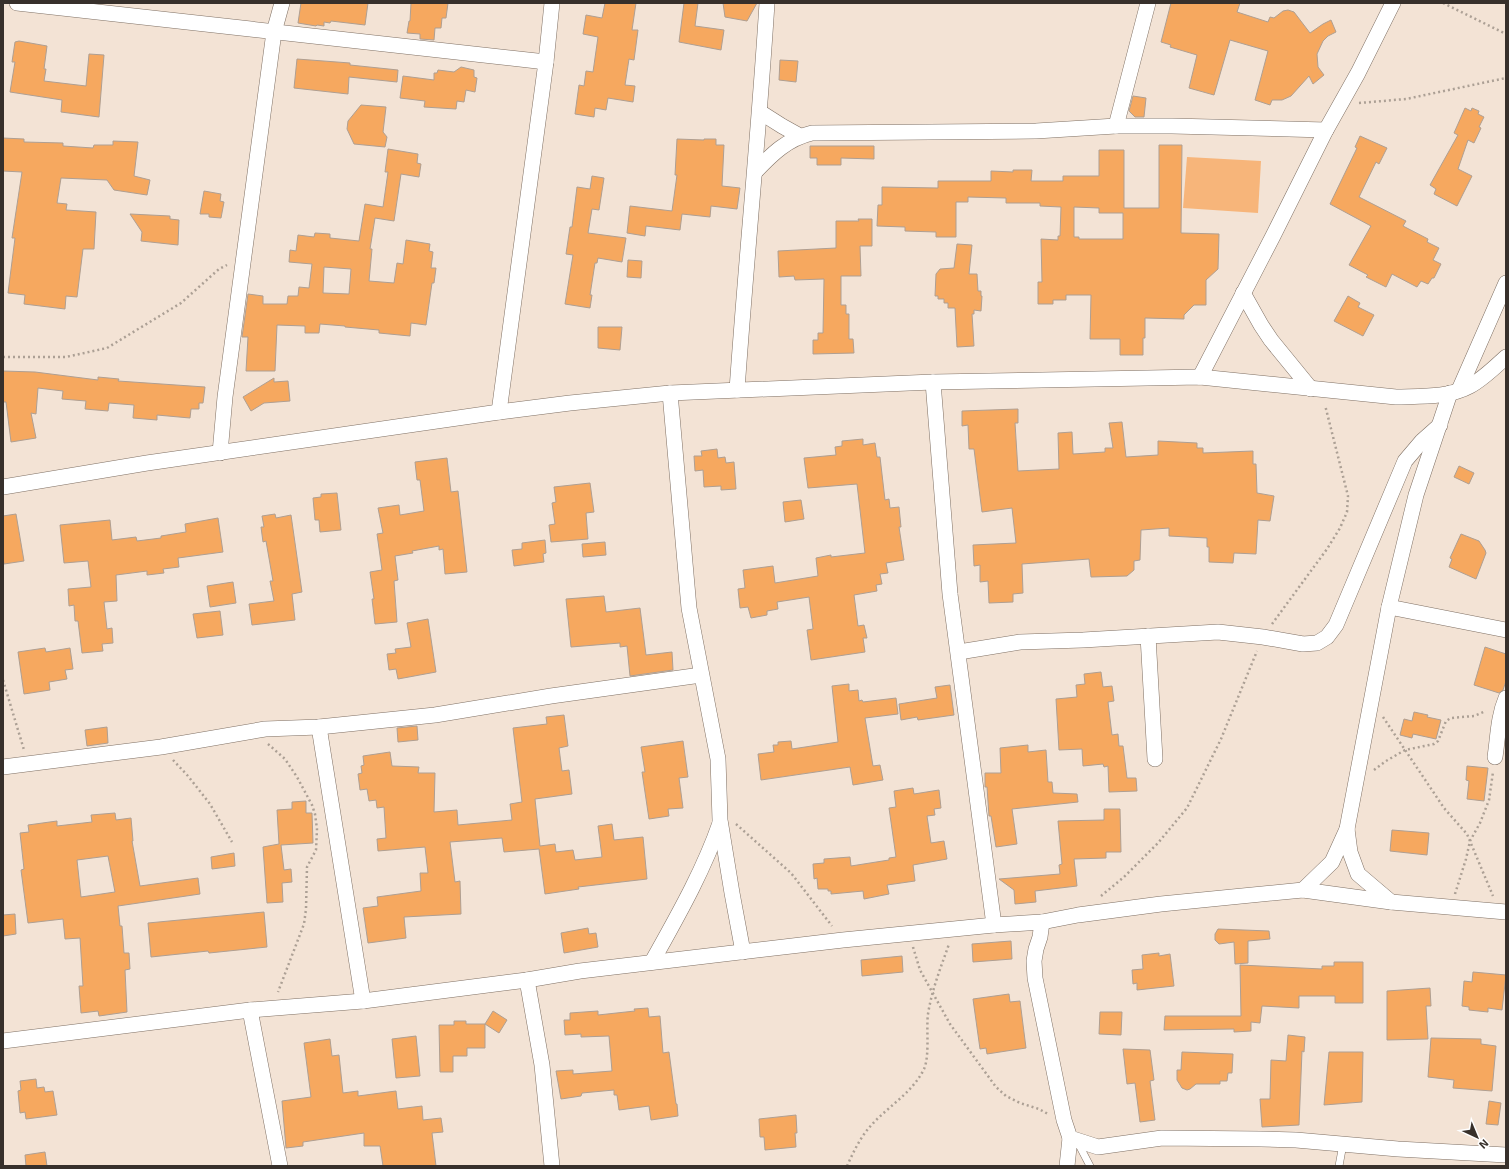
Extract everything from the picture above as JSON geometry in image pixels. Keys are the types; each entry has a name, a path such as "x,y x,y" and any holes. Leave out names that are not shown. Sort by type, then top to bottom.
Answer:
{"street":[{"path":"17,3 546,62"},
{"path":"220,453 225,397 274,32 282,3"},
{"path":"499,412 546,62 552,3"},
{"path":"737,390 747,250 760,112 767,3"},
{"path":"1116,126 1148,3"},
{"path":"1200,377 1326,130 1393,3"},
{"path":"760,112 800,136"},
{"path":"755,172 782,146 800,136 823,132 1036,131 1116,126 1326,130"},
{"path":"1302,890 1332,862 1347,830 1389,607 1416,495 1440,425 1506,283"},
{"path":"1243,293 1271,340 1317,390"},
{"path":"3,487 147,463 499,412 670,393 933,382 1200,377 1396,397 1424,396 1455,392 1470,386 1506,357"},
{"path":"933,382 950,594 994,925"},
{"path":"670,393 689,608 718,759 721,815 732,893 743,952"},
{"path":"958,652 1020,642 1218,632 1263,637 1303,644 1317,643 1327,636 1336,625 1405,461 1422,441 1440,425"},
{"path":"1389,607 1506,630"},
{"path":"1148,636 1155,759"},
{"path":"3,767 161,747 262,730 319,727 435,715 551,696 701,676"},
{"path":"1495,757 1498,726 1505,701"},
{"path":"319,727 363,1001"},
{"path":"652,962 682,909 706,860 721,815"},
{"path":"1347,830 1350,852 1358,874 1391,902"},
{"path":"3,1041 250,1010 363,1001 652,962 909,933 1042,922 1078,915 1161,904 1302,890 1391,902 1503,912"},
{"path":"1042,922 1040,938 1034,961 1035,978 1064,1120 1073,1138 1086,1144 1098,1147 1162,1138 1261,1138 1398,1149 1506,1154"},
{"path":"527,980 542,1065 552,1166"},
{"path":"250,1010 280,1166"},
{"path":"1067,1166 1073,1138"}],"lane":[{"path":"1073,1138 1083,1150 1090,1166"},
{"path":"1339,1166 1343,1144"}],"path":[{"path":"1443,3 1506,34"},
{"path":"1340,105 1406,99 1506,78"},
{"path":"3,357 66,357 107,348 181,303 219,269 244,255"},
{"path":"1078,915 1124,876 1158,843 1187,808 1221,740 1263,637 1327,550 1340,528 1347,512 1348,496 1317,390"},
{"path":"3,680 28,764"},
{"path":"1371,698 1444,808 1467,834 1503,912"},
{"path":"1356,782 1405,750 1434,744 1438,740 1446,721 1451,718 1474,716 1505,701"},
{"path":"262,730 265,741 285,759 308,796 315,814 317,829 316,850 307,867 306,909 304,924 271,1008"},
{"path":"161,747 188,776 210,804 232,842"},
{"path":"1451,908 1470,841 1480,823 1489,800 1495,757"},
{"path":"721,815 791,873 808,893 842,940"},
{"path":"847,1166 868,1128 906,1093 920,1076 925,1067 928,1016 932,991 954,929"},
{"path":"909,933 920,970 950,1024 996,1087 1006,1096 1020,1103 1039,1109 1051,1116"}],"shaded area":[{"path":"1187,157 1261,161 1258,213 1183,208"}],"building":[{"path":"301,3 368,3 365,25 331,21 330,23 324,22 324,26 298,23"},
{"path":"411,3 448,3 446,18 442,18 441,28 435,28 434,40 420,39 420,34 407,33 410,21"},
{"path":"605,3 636,3 632,30 638,30 634,60 629,59 625,85 635,86 633,102 608,98 606,110 595,108 594,117 575,114 579,85 584,86 586,71 593,72 598,37 583,34 586,15 602,18"},
{"path":"684,3 698,3 695,26 724,30 721,50 679,42"},
{"path":"723,3 757,3 747,21 725,17"},
{"path":"1171,3 1240,3 1237,12 1268,22 1270,17 1274,18 1283,11 1288,10 1294,12 1310,33 1331,20 1336,32 1328,36 1323,41 1317,54 1318,67 1324,75 1313,84 1309,76 1291,96 1282,100 1272,100 1270,105 1255,100 1268,51 1230,40 1214,95 1189,88 1197,55 1170,47 1171,45 1161,42"},
{"path":"19,41 47,46 44,81 86,86 89,54 104,55 99,117 61,112 62,100 10,92 15,62 12,62 15,42"},
{"path":"297,59 350,63 350,65 398,70 397,82 349,77 348,94 294,88"},
{"path":"780,60 798,61 796,82 779,80"},
{"path":"461,67 474,70 474,77 477,78 475,92 466,90 464,102 457,101 456,109 424,107 425,101 400,98 403,76 434,80 434,73 437,73 438,70 454,72"},
{"path":"1133,96 1146,98 1144,117 1135,117 1129,111"},
{"path":"361,105 386,107 383,132 387,137 385,147 354,144 347,129 348,121"},
{"path":"1465,108 1471,111 1472,108 1479,111 1478,114 1484,117 1474,143 1468,140 1458,169 1472,176 1457,206 1434,194 1436,189 1430,185 1458,135 1454,133"},
{"path":"1360,136 1387,148 1379,164 1376,162 1359,197 1406,221 1403,226 1428,239 1427,242 1439,248 1433,260 1441,264 1434,278 1432,278 1428,284 1421,281 1417,287 1392,274 1386,287 1366,277 1368,275 1349,265 1371,226 1330,204 1357,148 1355,147"},
{"path":"3,138 24,139 24,142 63,143 63,146 93,148 94,145 113,145 113,141 138,142 134,176 150,180 147,195 114,190 107,180 61,178 57,203 67,204 66,210 96,212 94,249 83,249 77,297 66,296 65,309 24,304 25,295 8,293 15,238 12,238 22,172 3,171"},
{"path":"677,139 716,139 716,145 724,145 722,186 740,188 737,209 711,206 710,217 682,214 680,230 646,226 645,236 627,233 630,206 672,211 677,175 675,175"},
{"path":"1159,145 1182,145 1181,233 1219,234 1218,269 1206,280 1206,305 1194,305 1184,315 1184,319 1145,318 1143,355 1120,355 1120,339 1090,339 1091,295 1066,295 1066,300 1053,300 1053,304 1038,304 1038,282 1042,282 1041,239 1058,240 1058,236 1060,236 1061,207 1040,206 1040,203 1006,203 1006,198 968,197 968,202 956,202 956,237 936,237 936,232 905,231 905,227 877,226 878,205 882,205 882,187 938,188 938,181 991,181 991,171 1013,172 1013,170 1032,170 1031,181 1063,181 1063,176 1099,176 1099,150 1124,150 1124,208 1159,208","holes":["1074,207 1099,208 1099,213 1123,213 1123,239 1079,239 1079,237 1074,237"]},
{"path":"810,146 874,146 874,159 841,158 841,165 817,165 817,158 810,158"},
{"path":"388,149 418,154 417,163 421,164 419,177 401,174 394,221 375,218 370,249 372,249 369,281 394,283 397,263 403,264 406,240 430,244 429,251 433,252 431,268 436,268 434,283 432,283 426,325 411,323 410,336 379,333 379,330 320,324 319,333 305,333 305,326 277,325 275,371 246,371 248,337 242,337 248,294 263,296 263,304 287,304 288,296 298,296 299,287 309,288 312,264 289,262 290,250 296,251 298,235 314,237 315,233 330,234 330,238 359,241 365,204 383,207 388,172 385,172","holes":["324,267 351,269 349,294 323,293"]},
{"path":"592,176 604,178 599,210 592,209 588,233 626,238 622,262 598,258 597,263 595,263 590,295 592,295 590,308 565,304 573,255 566,254 570,227 572,227 577,187 590,189"},
{"path":"204,191 221,194 220,201 224,202 221,218 209,217 209,214 200,214"},
{"path":"130,214 170,216 170,219 179,220 178,245 141,241 142,232"},
{"path":"858,219 872,219 872,246 860,246 861,276 841,276 841,305 846,305 846,314 849,314 849,339 853,339 854,353 813,354 813,340 818,340 818,333 823,333 824,279 795,280 794,276 779,277 778,251 836,248 836,221 859,221"},
{"path":"957,244 972,245 969,274 977,274 978,291 981,291 982,296 981,311 974,310 974,314 972,314 974,346 957,347 955,308 948,308 948,303 944,303 944,299 938,299 938,296 935,296 936,274 940,269 954,268"},
{"path":"628,260 642,261 641,278 627,277"},
{"path":"1348,296 1360,303 1358,307 1374,315 1363,336 1334,321"},
{"path":"598,327 622,327 620,350 598,348"},
{"path":"3,371 35,372 98,380 98,377 119,379 118,381 205,387 203,403 199,403 199,409 191,409 190,418 157,415 157,420 133,418 134,405 109,403 108,411 85,409 86,401 62,399 63,391 38,388 36,414 31,413 36,438 11,442 6,402 3,402"},
{"path":"274,378 274,382 288,381 290,401 264,403 251,411 243,397"},
{"path":"1018,409 1018,423 1015,423 1018,471 1059,469 1058,433 1072,432 1073,454 1105,452 1105,448 1113,448 1109,423 1122,422 1126,457 1158,455 1158,441 1197,443 1197,448 1203,448 1203,453 1253,451 1253,464 1256,464 1257,493 1274,496 1270,521 1258,520 1256,554 1234,553 1233,563 1209,562 1209,547 1207,547 1207,538 1169,536 1169,528 1141,530 1140,560 1134,561 1134,570 1127,576 1091,577 1089,559 1022,564 1023,593 1013,594 1013,602 989,603 988,581 980,582 980,565 974,566 973,545 1016,543 1012,508 982,512 974,449 969,449 968,425 962,426 962,411"},
{"path":"863,439 863,445 875,443 877,457 880,457 885,500 889,499 890,508 899,507 901,527 899,527 904,560 886,563 888,573 880,574 882,584 876,585 877,591 854,595 858,626 864,625 867,638 863,638 865,652 811,660 807,630 813,629 809,597 777,602 778,609 767,611 767,615 751,618 748,607 740,608 738,589 745,588 743,570 773,566 775,583 818,576 816,558 831,555 831,557 865,553 857,484 808,488 804,458 836,455 835,447 842,446 842,441"},
{"path":"717,449 718,458 725,457 726,463 734,462 736,489 721,490 721,486 704,487 703,470 695,471 694,456 702,456 701,451"},
{"path":"447,458 451,492 458,491 467,572 445,574 443,549 439,550 439,546 395,556 398,580 394,581 397,622 375,624 372,599 374,599 370,572 382,570 377,534 383,533 378,508 399,505 400,515 424,511 420,480 417,480 415,462"},
{"path":"1459,466 1474,473 1469,484 1454,477"},
{"path":"590,483 594,512 586,513 588,539 551,542 549,525 555,524 552,503 556,502 554,487"},
{"path":"337,493 341,530 320,532 319,520 315,520 313,498 321,497 321,494"},
{"path":"801,500 804,519 785,522 783,502"},
{"path":"16,514 24,561 4,564 3,516"},
{"path":"275,514 276,518 291,515 302,592 292,594 295,620 252,625 249,604 274,601 270,581 273,581 266,541 263,542 261,527 264,527 262,516"},
{"path":"218,518 223,552 178,558 179,567 163,569 164,573 147,575 147,571 116,575 117,601 104,602 107,629 112,628 113,643 102,644 103,651 82,653 78,621 75,621 74,605 69,606 68,589 91,587 88,561 64,563 60,525 110,520 112,540 136,537 137,541 161,538 161,536 186,532 185,524"},
{"path":"1461,534 1479,541 1486,553 1476,579 1449,567 1452,559 1450,558"},
{"path":"545,540 546,553 543,554 544,562 514,566 512,550 522,549 522,543"},
{"path":"605,542 606,555 583,557 582,544"},
{"path":"233,582 236,603 210,607 207,586"},
{"path":"604,596 606,612 640,608 646,655 672,652 673,670 630,676 627,646 620,647 620,643 571,647 566,599"},
{"path":"220,611 223,635 197,638 193,614"},
{"path":"428,619 436,672 398,679 396,669 389,670 387,654 396,653 395,649 411,647 407,623"},
{"path":"1485,647 1506,654 1506,681 1503,690 1499,693 1474,685"},
{"path":"45,648 46,652 70,648 73,669 65,670 67,679 49,682 50,690 24,694 18,652"},
{"path":"1101,672 1103,687 1112,686 1114,701 1108,702 1112,735 1118,734 1119,746 1123,746 1127,778 1136,778 1137,791 1109,792 1108,766 1104,767 1103,764 1083,766 1082,749 1059,750 1056,699 1077,697 1076,685 1085,684 1084,674"},
{"path":"849,684 849,691 858,690 859,701 862,700 863,702 896,698 898,714 865,718 873,766 880,765 883,780 853,785 850,767 761,780 758,754 774,752 773,745 778,745 778,742 791,741 792,749 838,742 832,686"},
{"path":"950,685 954,715 918,720 917,717 901,720 899,704 937,698 935,687"},
{"path":"1414,712 1441,720 1436,739 1413,734 1412,738 1400,735 1404,719 1412,721"},
{"path":"564,715 568,746 559,748 562,771 569,770 572,794 535,799 540,846 555,844 556,852 573,850 575,860 602,857 598,826 612,824 614,840 643,837 647,879 578,887 579,889 545,894 539,849 504,852 502,838 450,842 455,882 460,881 461,914 404,917 406,938 368,943 363,908 378,906 377,897 421,891 420,873 428,873 425,847 378,851 377,839 386,838 384,807 377,808 376,800 369,801 367,789 360,790 358,774 362,773 361,766 364,765 363,756 390,752 392,766 419,767 418,773 435,773 434,812 457,810 458,825 512,820 510,804 522,802 513,728 547,724 546,717"},
{"path":"417,726 418,740 398,742 397,728"},
{"path":"107,727 108,743 87,746 85,730"},
{"path":"683,741 688,777 679,778 683,808 668,809 669,816 649,819 642,772 645,772 641,747"},
{"path":"1028,745 1028,752 1046,750 1048,782 1052,782 1053,793 1077,794 1078,802 1012,809 1017,844 996,847 991,816 989,816 987,787 985,787 985,773 1001,773 1000,748"},
{"path":"1467,766 1488,768 1484,801 1467,799 1469,781 1466,780"},
{"path":"913,788 914,794 939,790 941,808 934,809 935,815 927,816 931,843 944,841 947,859 913,865 915,881 887,885 889,894 864,899 863,891 831,894 831,891 828,891 828,889 818,889 817,878 814,879 813,864 824,863 824,859 850,857 851,866 889,860 889,858 896,857 889,808 896,807 894,791"},
{"path":"306,801 306,813 312,813 313,843 281,845 284,870 291,869 292,882 282,883 283,902 267,903 263,847 279,844 277,810 292,809 292,802"},
{"path":"1104,809 1120,809 1121,852 1106,852 1106,858 1074,859 1077,886 1035,891 1036,902 1015,904 1014,890 999,879 1060,874 1059,865 1062,864 1058,821 1104,820"},
{"path":"115,813 116,820 131,818 132,841 140,886 198,878 200,894 118,906 120,926 122,926 124,953 129,953 130,969 125,970 127,1012 99,1016 98,1011 81,1013 79,986 83,986 80,938 65,939 63,919 28,923 21,870 24,869 20,833 29,832 28,825 57,821 57,826 92,822 91,815","holes":["108,856 115,892 81,897 77,860"]},
{"path":"1392,830 1429,833 1427,855 1390,851"},
{"path":"234,853 235,866 212,869 211,857"},
{"path":"264,912 267,947 151,957 148,923"},
{"path":"15,914 16,934 3,936 3,915"},
{"path":"588,928 589,934 596,933 598,947 564,953 561,933"},
{"path":"1218,929 1269,931 1270,939 1248,941 1248,963 1235,964 1234,942 1219,944 1215,940 1215,934"},
{"path":"1011,941 1012,959 973,962 972,944"},
{"path":"1159,953 1159,956 1170,954 1174,986 1137,990 1137,983 1133,984 1132,970 1143,969 1142,955"},
{"path":"902,956 903,972 862,976 861,960"},
{"path":"1334,962 1363,962 1363,1003 1335,1003 1335,996 1299,996 1299,1008 1262,1006 1260,1023 1251,1022 1251,1031 1234,1032 1234,1029 1164,1030 1165,1016 1241,1016 1240,965 1322,969 1322,966 1334,966"},
{"path":"1473,972 1506,975 1502,1010 1488,1008 1488,1012 1469,1010 1469,1007 1462,1006 1464,981 1472,982"},
{"path":"1430,988 1431,1006 1426,1006 1428,1039 1387,1040 1387,991"},
{"path":"1009,994 1010,1002 1020,1001 1026,1048 987,1054 986,1048 980,1049 973,999"},
{"path":"648,1008 649,1017 660,1016 663,1053 669,1052 678,1116 651,1120 649,1106 619,1110 617,1095 614,1095 614,1090 582,1093 581,1096 561,1099 556,1071 573,1070 573,1074 612,1071 609,1036 581,1037 581,1034 565,1035 564,1020 570,1020 570,1013 598,1011 598,1015"},
{"path":"493,1011 507,1020 499,1033 485,1024"},
{"path":"1100,1012 1122,1012 1121,1035 1099,1034"},
{"path":"454,1021 466,1021 466,1024 485,1024 485,1048 467,1048 467,1056 453,1056 453,1072 440,1072 439,1025 454,1025"},
{"path":"1288,1035 1305,1037 1304,1052 1302,1051 1299,1125 1262,1127 1260,1099 1270,1099 1271,1060 1286,1061"},
{"path":"416,1036 420,1076 396,1078 392,1039"},
{"path":"1431,1038 1481,1039 1481,1044 1496,1046 1492,1091 1453,1088 1454,1080 1428,1077"},
{"path":"330,1039 332,1056 339,1055 343,1093 358,1091 358,1096 396,1091 398,1109 422,1106 423,1120 441,1118 443,1132 432,1133 436,1166 383,1166 380,1146 364,1146 364,1133 303,1142 303,1146 286,1148 282,1101 311,1097 304,1043"},
{"path":"1123,1049 1150,1050 1154,1080 1150,1081 1155,1120 1140,1122 1135,1083 1127,1084"},
{"path":"1182,1052 1233,1054 1232,1073 1228,1073 1227,1081 1220,1081 1220,1084 1196,1084 1187,1090 1182,1088 1177,1080 1177,1070 1181,1070"},
{"path":"1329,1052 1363,1052 1362,1102 1324,1105"},
{"path":"36,1079 37,1088 44,1087 45,1092 53,1091 57,1115 26,1119 25,1112 20,1113 18,1091 21,1090 20,1081"},
{"path":"1489,1101 1501,1103 1498,1125 1486,1124"},
{"path":"796,1115 796,1147 765,1150 764,1137 760,1137 759,1119"},
{"path":"45,1152 47,1166 26,1166 25,1155"}]}
